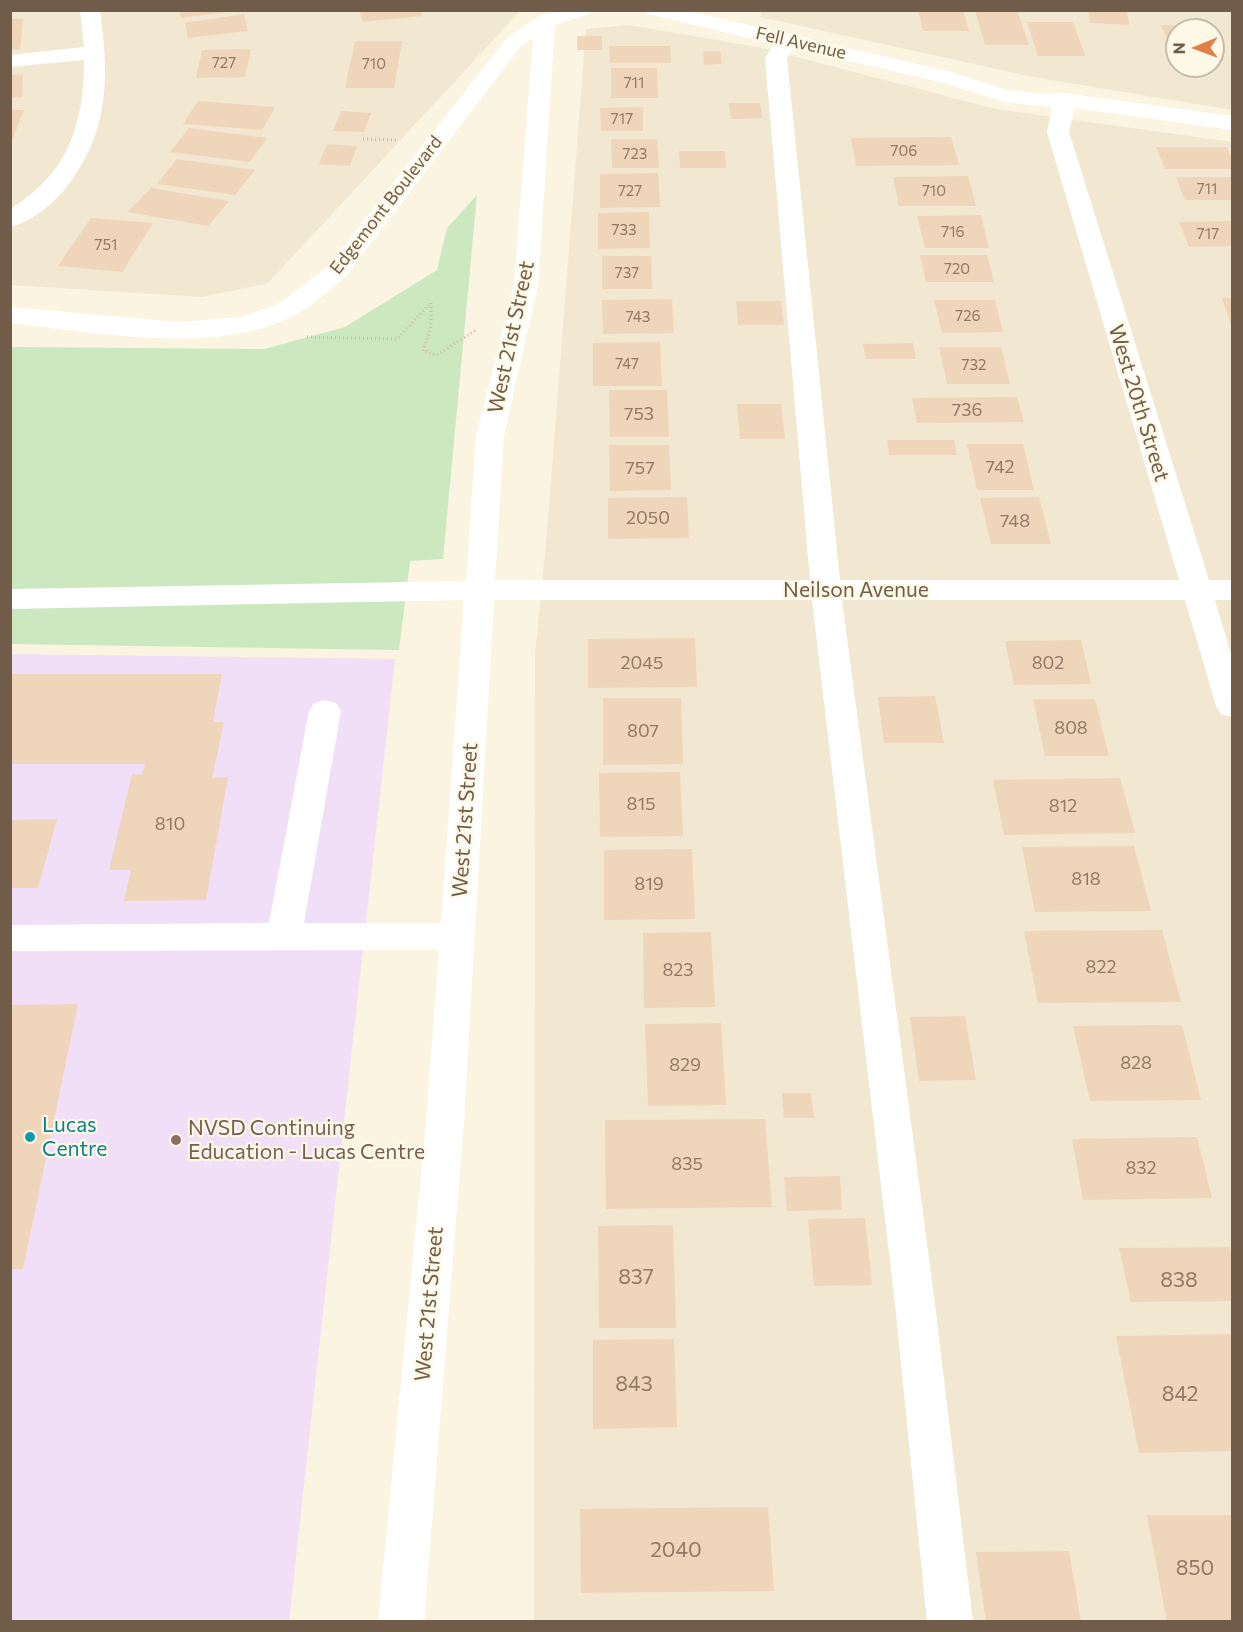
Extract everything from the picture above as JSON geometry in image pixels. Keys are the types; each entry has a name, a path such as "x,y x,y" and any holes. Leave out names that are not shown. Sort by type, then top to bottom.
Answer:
{"street":[{"path":"10,220 51,191 82,148 92,120 96,52 90,10"},
{"path":"545,21 582,10"},
{"name":"Fell Avenue","path":"655,10 947,77 988,93 1036,102 1064,99 1233,123"},
{"name":"Edgemont Boulevard","path":"10,315 192,330 242,325 279,312 310,295 337,271 514,42 545,21"},
{"name":"West 21st Street","path":"401,1622 446,1121 490,436 526,285 545,21"},
{"path":"787,40 776,58 826,590 915,1304 950,1622"},
{"path":"10,61 96,52"},
{"name":"West 20th Street","path":"1064,99 1058,132 1233,706"},
{"name":"Neilson Avenue","path":"10,599 480,590 1233,590"},
{"path":"284,937 325,711"},
{"path":"10,938 458,936"}],"path":[{"path":"363,139 402,141"},
{"path":"316,339 398,339 431,303 431,326 423,351 437,355 485,324"}],"shaded area":[{"path":"762,10 1232,11 1232,110 1033,77 760,17"},
{"path":"10,11 520,11 268,283 202,297 11,285"},
{"path":"628,25 758,47 996,109 1232,142 1232,1621 534,1622 535,654 547,533 586,29"},
{"name":"NVSD Continuing Education - Lucas Centre","path":"11,654 395,659 289,1621 11,1622"}],"green space":[{"path":"477,195 443,559 410,561 399,650 11,644 10,347 264,349 345,327 437,270 447,228"}],"building":[{"path":"179,10 227,10 227,12 181,18"},
{"path":"359,10 420,10 422,16 363,22"},
{"path":"918,10 963,10 969,31 923,31"},
{"path":"975,10 1017,10 1029,45 985,45"},
{"path":"1088,10 1127,10 1129,25 1090,23"},
{"path":"244,14 248,31 188,38 185,23"},
{"path":"10,19 23,19 20,49 10,50"},
{"path":"1027,22 1073,22 1085,56 1038,56"},
{"path":"577,36 602,36 602,50 577,50"},
{"path":"355,41 402,41 394,88 345,88"},
{"path":"609,46 670,46 671,63 610,63"},
{"path":"251,49 245,77 196,78 202,50"},
{"path":"703,51 720,51 722,64 704,65"},
{"path":"611,68 657,68 658,98 611,98"},
{"path":"23,74 22,97 10,98 10,75"},
{"path":"198,101 275,107 262,130 183,124"},
{"path":"729,103 760,103 762,118 731,119"},
{"path":"643,107 643,131 601,131 600,108"},
{"path":"10,110 24,110 11,143 10,143"},
{"path":"341,111 371,113 364,132 333,131"},
{"path":"189,128 267,138 250,162 170,152"},
{"path":"951,137 959,165 856,166 851,138"},
{"path":"611,139 657,139 659,168 612,168"},
{"path":"327,144 357,146 350,166 319,164"},
{"path":"1156,147 1227,147 1232,159 1232,169 1165,169"},
{"path":"679,151 725,151 726,168 680,168"},
{"path":"177,159 255,170 235,195 157,184"},
{"path":"658,173 660,207 600,208 600,174"},
{"path":"968,176 976,206 899,206 893,177"},
{"path":"1176,177 1232,177 1232,200 1185,200"},
{"path":"151,188 229,201 208,226 128,212"},
{"path":"649,212 650,248 598,249 598,213"},
{"path":"981,215 989,248 925,248 917,216"},
{"path":"91,218 153,223 122,272 58,266"},
{"path":"1232,221 1232,246 1189,247 1179,222"},
{"path":"920,255 987,255 994,282 926,282"},
{"path":"602,256 651,256 652,289 602,289"},
{"path":"1222,298 1232,298 1232,327"},
{"path":"672,299 674,333 603,334 602,300"},
{"path":"934,300 995,300 1003,332 942,333"},
{"path":"736,301 781,301 784,325 738,325"},
{"path":"660,342 662,386 593,386 593,343"},
{"path":"913,343 916,359 866,359 863,344"},
{"path":"939,347 1001,347 1010,384 947,384"},
{"path":"609,390 667,390 669,437 610,437"},
{"path":"1017,397 1024,422 917,423 912,398"},
{"path":"737,404 781,404 785,439 740,439"},
{"path":"887,440 954,440 957,455 889,455"},
{"path":"967,444 1023,444 1034,490 977,490"},
{"path":"609,445 669,445 671,490 610,491"},
{"path":"687,497 689,538 608,539 608,498"},
{"path":"1039,497 1051,544 991,544 980,498"},
{"path":"695,638 697,687 588,688 588,639"},
{"path":"1081,640 1091,684 1014,685 1005,641"},
{"path":"10,674 222,674 213,722 224,722 212,778 228,777 206,900 124,901 131,870 109,870 132,774 142,775 145,764 10,764"},
{"path":"935,696 944,743 884,743 878,697"},
{"path":"603,698 681,698 683,764 603,765"},
{"path":"1033,699 1095,699 1109,756 1045,756"},
{"path":"680,772 683,836 600,837 599,773"},
{"path":"1120,778 1135,833 1004,835 993,780"},
{"path":"57,819 38,888 10,888 10,820"},
{"path":"1134,846 1151,911 1035,912 1022,847"},
{"path":"692,849 695,919 604,920 604,850"},
{"path":"1162,930 1181,1002 1038,1003 1024,931"},
{"path":"711,932 715,1007 644,1008 643,933"},
{"name":"Lucas Centre","path":"78,1004 23,1269 10,1269 10,1005"},
{"path":"965,1016 976,1080 919,1081 910,1017"},
{"path":"721,1023 726,1105 648,1106 645,1024"},
{"path":"1182,1025 1201,1100 1090,1101 1073,1026"},
{"path":"782,1093 811,1093 814,1118 784,1118"},
{"path":"765,1119 772,1207 606,1209 605,1120"},
{"path":"1197,1137 1212,1198 1083,1200 1072,1139"},
{"path":"840,1176 842,1210 787,1211 784,1177"},
{"path":"865,1218 872,1285 814,1286 808,1219"},
{"path":"673,1225 676,1328 599,1328 598,1226"},
{"path":"1230,1247 1232,1301 1131,1302 1119,1248"},
{"path":"1232,1334 1232,1451 1139,1453 1116,1336"},
{"path":"674,1339 677,1427 593,1429 593,1340"},
{"path":"768,1507 774,1591 581,1593 580,1509"},
{"path":"1147,1515 1232,1515 1232,1622 1167,1622"},
{"path":"1069,1551 1081,1622 986,1622 976,1552"}],"place":[{"name":"Lucas Centre","path":"30,1137"},
{"name":"NVSD Continuing Education - Lucas Centre","path":"176,1140"}]}
